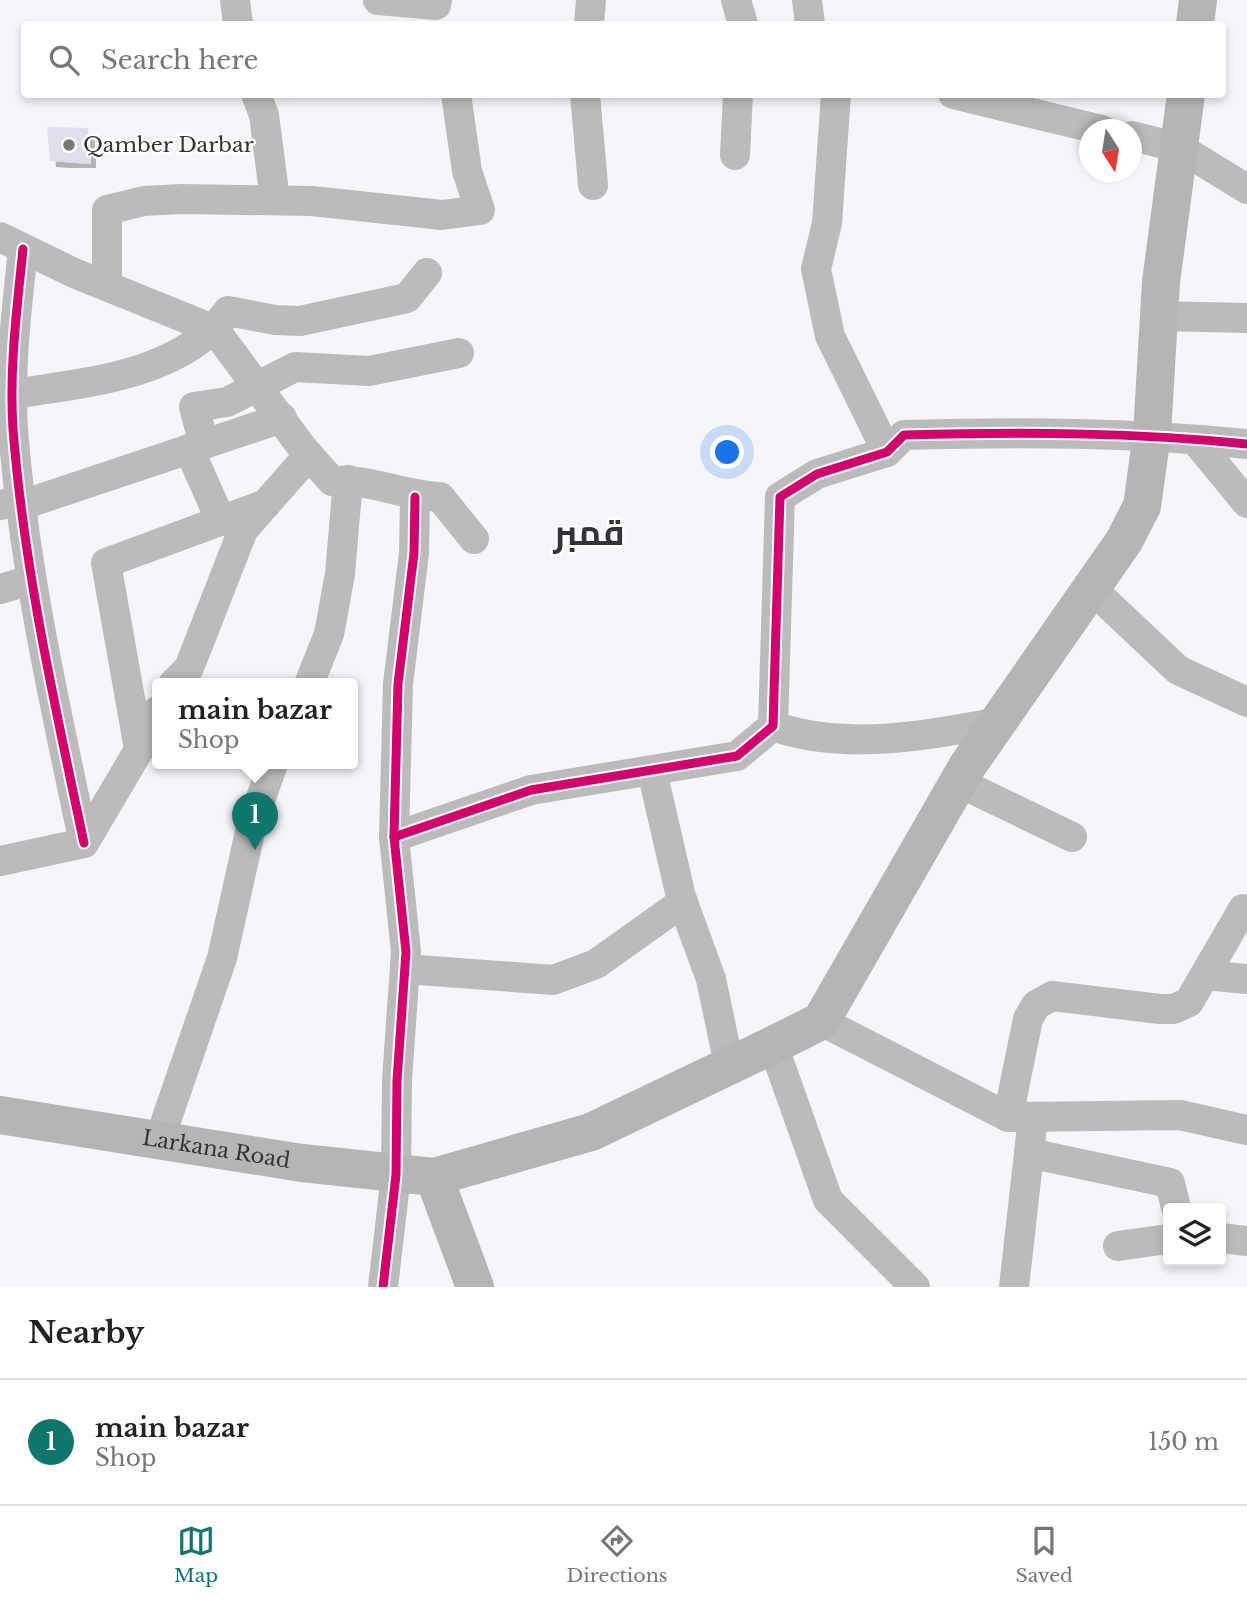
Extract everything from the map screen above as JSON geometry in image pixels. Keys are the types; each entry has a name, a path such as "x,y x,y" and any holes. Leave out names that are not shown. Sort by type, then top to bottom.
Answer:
{"main road":[{"path":"1195,21 1198,0"},
{"path":"821,1021 958,782 1124,541 1142,506 1152,434 1158,316 1186,98"},
{"name":"Larkana Road","path":"0,1115 396,1175 434,1177 591,1132 821,1021"},
{"path":"434,1177 475,1287"}],"street":[{"path":"236,0 238,21"},
{"path":"378,0 434,10"},
{"path":"589,21 591,0"},
{"path":"736,0 742,21"},
{"path":"807,0 810,21"},
{"path":"258,98 264,115 275,200"},
{"path":"107,286 107,211 144,201 312,201 442,215 480,210 467,171 457,98"},
{"path":"585,98 593,185"},
{"path":"735,155 738,98"},
{"path":"836,98 827,223 816,269 830,336 887,452"},
{"path":"970,98 1079,124"},
{"path":"1142,138 1180,148 1247,189"},
{"path":"84,843 36,616 32,580 11,503 6,426 13,394 6,344 12,243 107,286 215,330 309,455 332,481 348,480 415,496 440,497 474,539"},
{"path":"13,394 91,382 164,361 215,330 228,311 275,320 300,321 407,298 427,273"},
{"path":"1158,316 1247,318"},
{"path":"295,367 300,321"},
{"path":"221,521 197,446 194,407 227,402 295,367 369,370 459,353"},
{"path":"11,503 28,503 282,418"},
{"path":"394,837 531,790 737,756 773,726 780,498 817,474 887,452 904,435 1039,431 1152,434 1247,444"},
{"path":"1195,440 1247,503"},
{"path":"179,678 189,668 243,530 309,455"},
{"path":"311,678 329,634 340,574 348,480"},
{"path":"383,1287 396,1175 397,1080 406,952 394,837 398,684 414,553 415,496"},
{"path":"139,749 106,563 266,504"},
{"path":"0,589 32,580"},
{"path":"1091,589 1178,670 1247,702"},
{"path":"0,861 84,843 139,749 152,721"},
{"path":"773,726 795,734 865,738 922,737 999,722"},
{"path":"159,1140 222,958 252,823 271,769"},
{"path":"652,771 683,902 711,979 729,1065"},
{"path":"958,782 1072,837"},
{"path":"405,969 553,981 596,964 683,902"},
{"path":"1014,1287 1029,1153 1020,1117 1028,1019 1036,1005 1052,996 1174,1009 1189,1002 1243,909"},
{"path":"1205,975 1247,979"},
{"path":"821,1021 1020,1117 1180,1115 1247,1130"},
{"path":"773,1045 828,1200 915,1287"},
{"path":"1029,1153 1170,1183 1175,1203"},
{"path":"1226,1239 1247,1241"},
{"path":"1118,1245 1163,1240"}],"building":[{"name":"Qamber Darbar","path":"47,127 88,128 91,164 50,161"}],"cycle path":[{"path":"23,249 12,384 18,481 42,637 84,843"},
{"path":"394,837 531,790 737,756 773,726 780,497 817,474 887,452 904,435 1076,434 1247,444"},
{"path":"383,1287 396,1175 397,1080 406,952 394,837 398,684 414,553 415,497"}],"place":[{"name":"Qamber Darbar","path":"69,145"},
{"name":"main bazar","path":"255,850"}],"district":[{"name":"قمبر","path":"589,533"}]}
